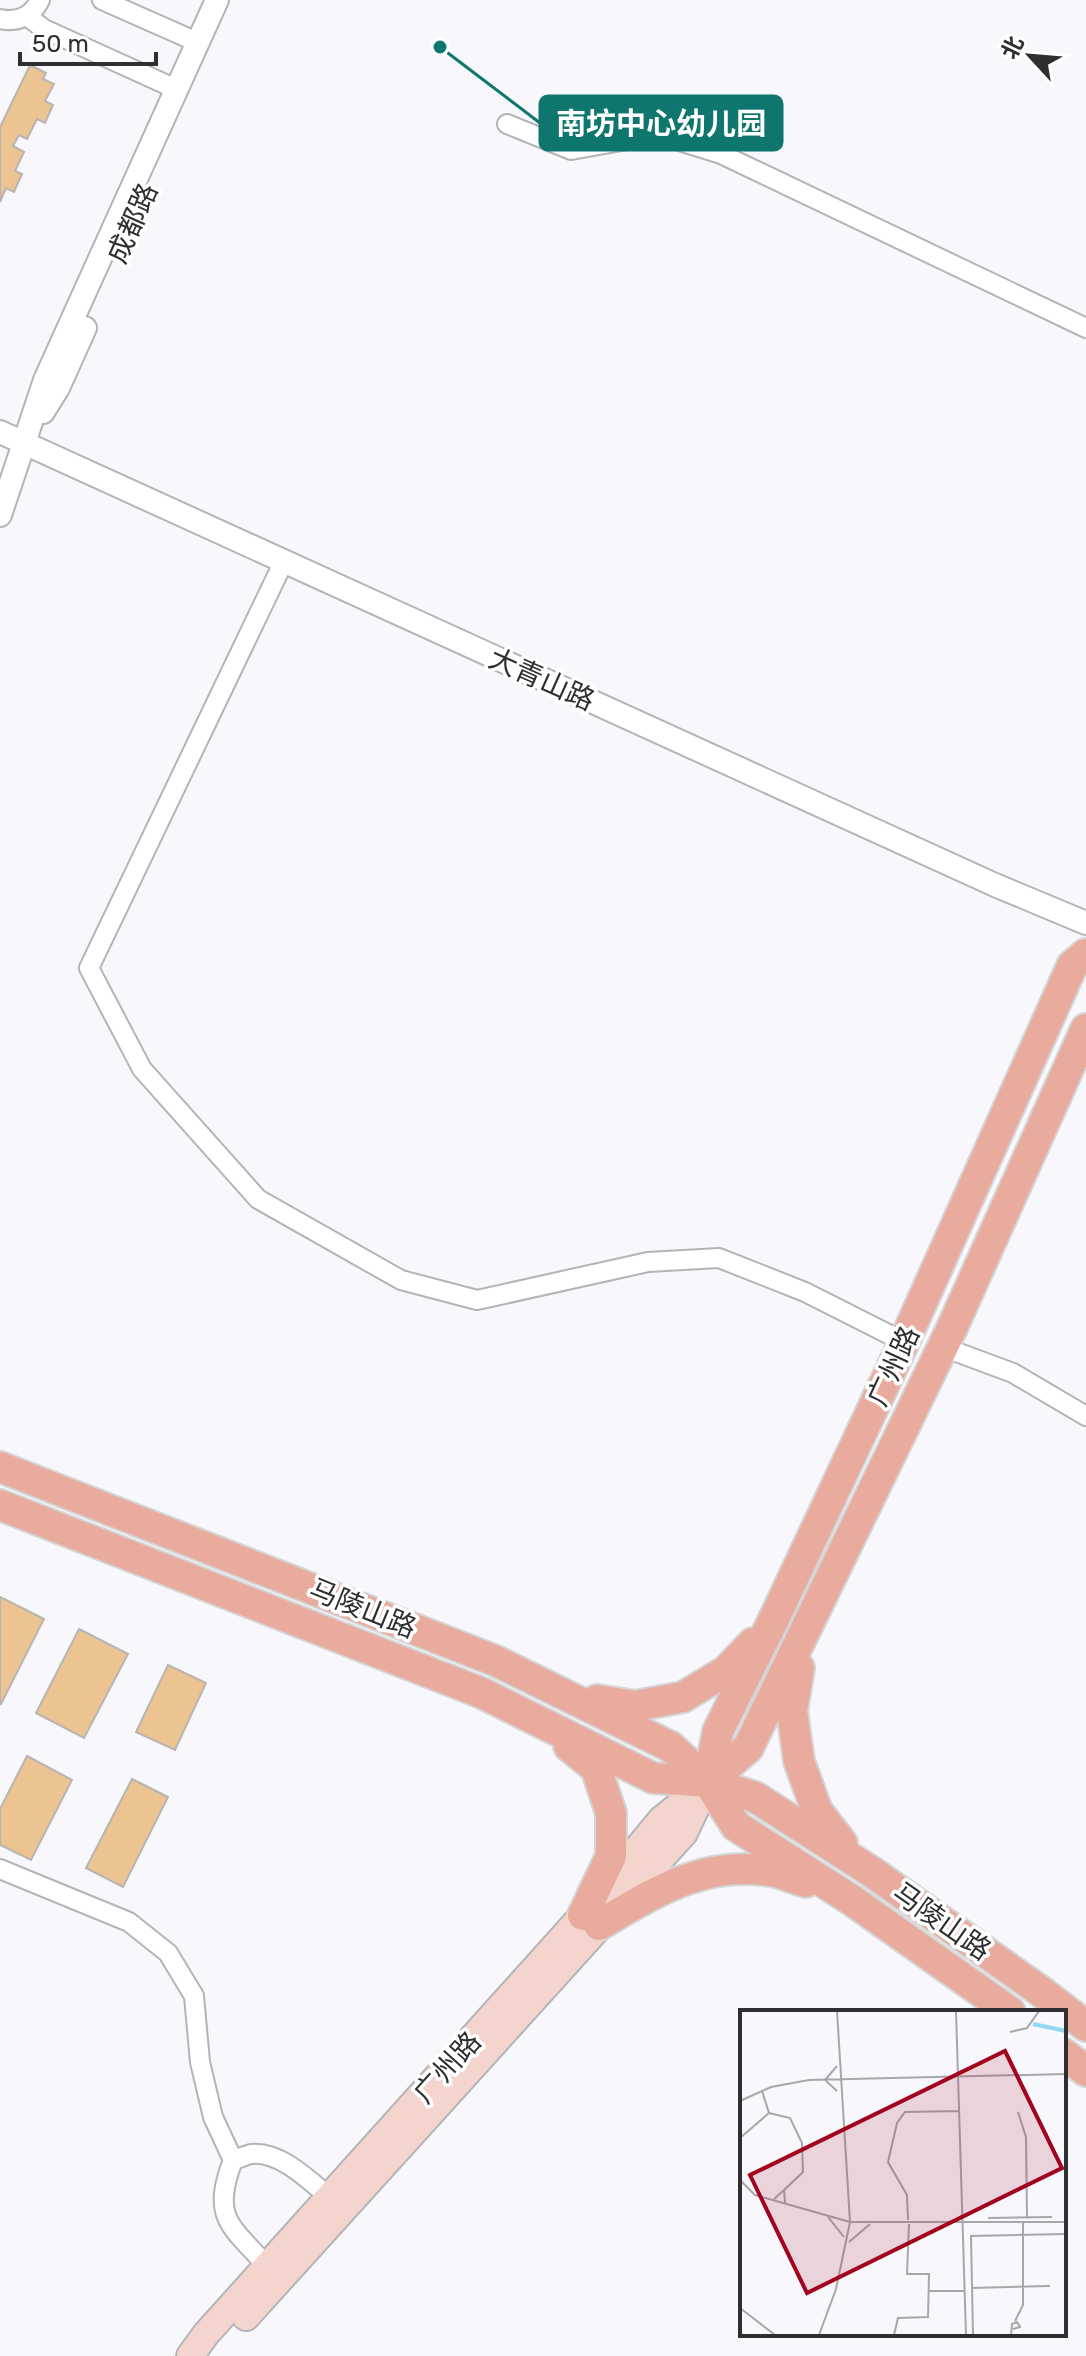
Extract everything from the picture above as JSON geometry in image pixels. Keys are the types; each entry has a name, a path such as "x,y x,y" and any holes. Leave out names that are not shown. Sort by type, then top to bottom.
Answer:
{"main road":[{"name":"广州路","path":"708,1782 718,1731 904,1342 1072,966 1086,954"},
{"name":"广州路","path":"206,2356 231,2333 591,1920 661,1820 748,1748 943,1347 1086,1029"},
{"name":"马陵山路","path":"0,1467 496,1661 671,1747 708,1782 736,1826 841,1894 1007,2010"},
{"name":"马陵山路","path":"0,1505 482,1693 653,1778 708,1782 755,1797 855,1861 1065,2010"},
{"path":"565,1695 636,1706 683,1697 726,1671 773,1621"},
{"path":"804,1636 792,1711 799,1761 817,1811 855,1861"},
{"path":"540,1722 596,1768 611,1813 611,1856 591,1920"},
{"path":"591,1920 669,1884 717,1870 771,1871 841,1894"},
{"name":"广州路","path":"190,2356 206,2334 329,2197 591,1920"},
{"name":"马陵山路","path":"1066,2011 1086,2026"},
{"path":"1066,2056 1086,2071"}],"street":[{"path":"0,19 16,20 27,16 40,0"},
{"path":"102,0 197,42"},
{"name":"成都路","path":"0,515 45,380 217,0"},
{"name":"成都路","path":"0,481 58,388 232,0"},
{"path":"27,16 44,29 176,89"},
{"path":"507,124 571,150 644,137 676,140 721,154 1086,328"},
{"name":"大青山路","path":"0,432 995,885 1086,923"},
{"path":"284,561 89,968 142,1069 258,1199 401,1280 477,1300 648,1262 719,1258 805,1292 904,1342"},
{"path":"943,1347 1013,1373 1086,1416"},
{"path":"0,1869 129,1922 168,1953 194,1996 200,2062 213,2117 233,2160 222,2188 225,2217 267,2266"},
{"path":"233,2160 252,2154 283,2161 329,2197"}],"building":[{"path":"30,65 46,73 43,79 54,84 45,101 53,105 45,123 37,119 27,139 19,135 13,146 24,152 15,171 22,174 14,192 6,188 0,202 0,127"},
{"path":"0,1597 44,1619 1,1704 0,1703"},
{"path":"79,1629 128,1654 84,1738 36,1713"},
{"path":"168,1665 206,1683 175,1750 136,1732"},
{"path":"27,1756 72,1780 31,1860 0,1845 0,1809"},
{"path":"132,1779 168,1797 123,1887 86,1868"}],"place":[{"name":"南坊中心幼儿园","path":"440,47"}]}
